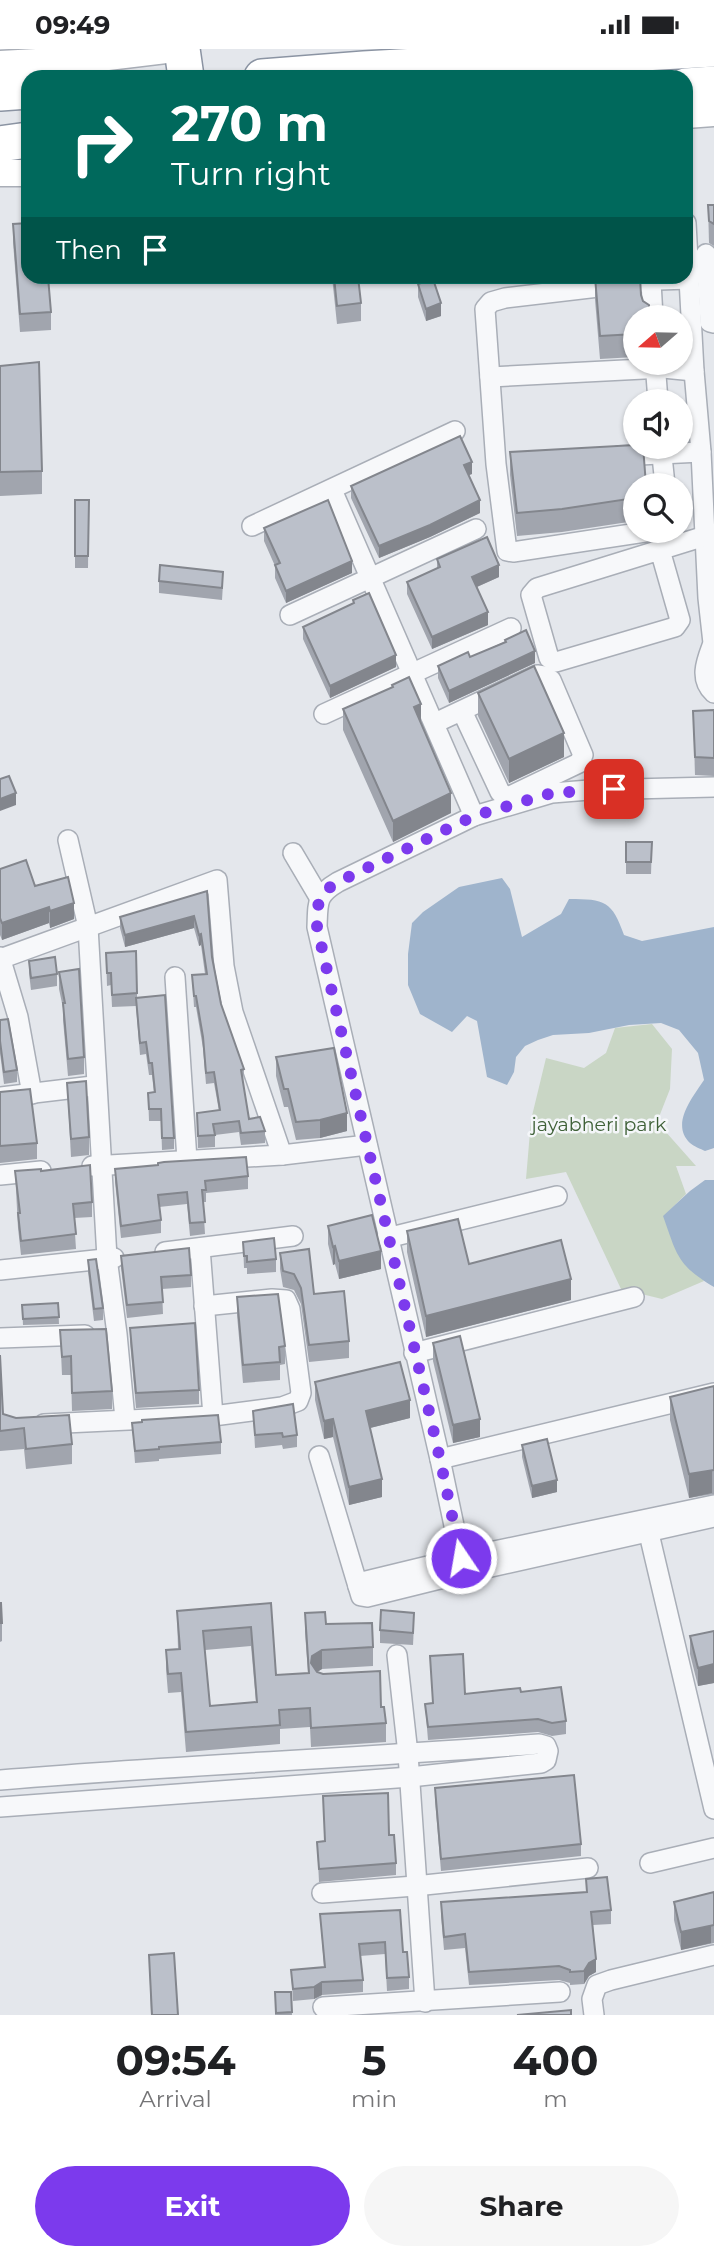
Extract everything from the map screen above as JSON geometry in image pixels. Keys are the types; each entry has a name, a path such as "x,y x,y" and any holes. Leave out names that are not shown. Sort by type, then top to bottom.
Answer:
{"highway":[{"path":"182,49 185,70"},
{"path":"351,70 714,49"},
{"path":"693,86 714,84"},
{"path":"0,93 21,92"},
{"path":"0,144 21,141"}],"main road":[{"path":"0,64 91,59 174,49"},
{"path":"693,114 714,113"},
{"path":"0,173 21,173"}],"street":[{"path":"693,236 703,254 710,322 714,323"},
{"path":"693,273 703,254"},
{"path":"623,543 507,551 503,463 490,377 485,309 491,302 505,298 633,284"},
{"path":"651,284 652,305"},
{"path":"691,284 702,383 701,452 713,649 704,668 708,687 714,693"},
{"path":"490,377 623,368"},
{"path":"681,375 702,383"},
{"path":"252,526 455,431"},
{"path":"693,452 701,452"},
{"path":"607,457 623,455"},
{"path":"332,490 474,816"},
{"path":"290,615 476,529"},
{"path":"693,537 705,536"},
{"path":"659,540 680,620 675,627 556,662 549,658 531,595 537,588 659,540"},
{"path":"324,714 512,628"},
{"path":"319,897 338,882 474,816 532,792 579,763 583,755 551,680 544,676 537,675 435,723"},
{"path":"461,711 500,792 505,796 532,792 714,787"},
{"path":"68,840 88,927 107,1258 125,1419"},
{"path":"293,853 319,897 317,927 462,1565"},
{"path":"32,1094 18,1017 0,958 216,880 224,965 233,1012 282,1156"},
{"path":"174,977 187,1160"},
{"path":"0,1097 97,1085"},
{"path":"0,1175 102,1165 282,1156 367,1145"},
{"path":"387,1238 557,1196"},
{"path":"0,1270 293,1236"},
{"path":"200,1248 213,1416"},
{"path":"414,1353 634,1297"},
{"path":"29,1425 213,1416 282,1407 298,1401 301,1394 290,1309 286,1300 204,1306"},
{"path":"0,1338 117,1333"},
{"path":"440,1459 714,1393"},
{"path":"319,1456 361,1596 368,1597 462,1565 648,1526 714,1517"},
{"path":"648,1526 714,1505"},
{"path":"648,1526 714,1809"},
{"path":"397,1655 392,1677 408,1754 425,2001"},
{"path":"0,1780 539,1744 546,1746 548,1751 546,1760 541,1763 410,1777 0,1807"},
{"path":"287,1761 287,1786"},
{"path":"80,1773 83,1801"},
{"path":"650,1863 714,1848"},
{"path":"321,1893 588,1868"},
{"path":"594,2015 592,1999 597,1985 714,1955"},
{"path":"323,2007 560,1992"}],"green space":[{"name":"jayabheri park","path":"652,1024 672,1049 670,1089 657,1122 696,1166 676,1166 686,1194 667,1213 704,1281 662,1299 621,1289 566,1172 526,1179 531,1120 546,1058 584,1068 606,1053 615,1028"}],"water":[{"path":"502,878 510,889 522,937 561,914 569,899 606,904 615,915 624,935 642,941 714,927 714,1148 705,1151 691,1144 684,1136 682,1128 685,1111 704,1080 698,1053 679,1030 661,1023 553,1035 525,1046 516,1057 514,1072 507,1085 487,1077 477,1021 467,1016 452,1032 420,1014 408,985 412,923 459,887"},
{"path":"705,1180 714,1180 714,1287 685,1265 663,1216"}],"building":[{"path":"708,205 714,205 714,224 709,221"},
{"path":"21,223 21,284 49,284 51,312 20,314 13,224"},
{"path":"335,284 359,284 361,303 337,306"},
{"path":"418,284 435,284 441,303 426,309"},
{"path":"596,284 640,284 643,301 649,305 623,305 623,335 600,336"},
{"path":"39,362 42,471 0,472 0,366"},
{"path":"460,436 472,462 464,465 480,500 379,546 351,486"},
{"path":"623,446 623,459 644,459 645,473 623,473 623,500 517,513 510,452"},
{"path":"75,500 89,500 88,556 75,556"},
{"path":"328,500 352,561 286,591 275,565 280,563 264,528"},
{"path":"487,537 499,565 472,577 488,612 432,637 407,582 440,567 437,559"},
{"path":"160,565 223,572 222,588 159,581"},
{"path":"369,593 396,655 330,686 303,627"},
{"path":"526,630 535,651 449,691 438,666 468,652 470,657 506,642 505,640"},
{"path":"534,666 564,733 509,759 478,693"},
{"path":"409,677 421,704 414,707 451,793 393,821 343,709"},
{"path":"714,710 714,758 695,757 693,711"},
{"path":"9,776 16,793 0,799 0,779"},
{"path":"626,842 652,842 651,862 626,862"},
{"path":"26,860 35,886 68,877 74,903 50,911 49,907 2,923 0,869"},
{"path":"207,891 212,957 221,1004 244,1069 241,1070 249,1119 260,1117 265,1131 241,1133 239,1121 213,1124 215,1135 198,1136 197,1113 220,1110 214,1072 206,1073 203,1037 194,996 192,975 207,974 201,934 199,935 194,916 125,935 120,917"},
{"path":"136,951 137,993 112,995 111,973 107,973 106,953"},
{"path":"55,957 57,974 31,978 29,961"},
{"path":"79,969 84,1057 68,1059 65,1003 59,972"},
{"path":"165,995 174,1138 162,1138 161,1109 149,1109 148,1093 155,1092 152,1063 149,1063 146,1042 140,1043 136,998"},
{"path":"8,1019 17,1070 4,1072 0,1020"},
{"path":"334,1048 347,1113 320,1120 296,1122 276,1057"},
{"path":"86,1081 89,1137 71,1139 67,1083"},
{"path":"30,1089 37,1143 0,1146 0,1092"},
{"path":"246,1157 248,1176 205,1181 206,1190 202,1190 205,1222 190,1223 187,1192 158,1195 161,1220 121,1226 115,1169 158,1165 164,1162"},
{"path":"90,1165 92,1202 73,1204 76,1234 21,1241 15,1171"},
{"path":"372,1215 381,1251 339,1261 328,1226"},
{"path":"458,1219 469,1264 561,1240 571,1279 426,1316 407,1231"},
{"path":"274,1238 276,1259 247,1262 243,1242"},
{"path":"189,1248 191,1275 161,1277 163,1302 127,1305 121,1256"},
{"path":"309,1249 314,1294 344,1291 349,1341 309,1345 301,1288 294,1274 283,1271 280,1253"},
{"path":"96,1259 103,1308 94,1309 88,1260"},
{"path":"278,1294 285,1346 279,1347 280,1362 243,1365 237,1297"},
{"path":"58,1303 59,1317 23,1319 22,1305"},
{"path":"195,1323 199,1390 136,1393 130,1328"},
{"path":"106,1329 112,1391 72,1393 71,1356 62,1357 60,1330"},
{"path":"460,1336 480,1419 453,1425 433,1343"},
{"path":"0,1355 3,1414 16,1418 69,1415 72,1444 26,1449 24,1428 0,1431"},
{"path":"400,1362 410,1400 366,1411 382,1479 349,1487 333,1419 324,1421 315,1382"},
{"path":"714,1386 714,1470 689,1474 670,1397"},
{"path":"293,1404 297,1435 255,1435 253,1411"},
{"path":"218,1415 221,1442 135,1451 132,1423"},
{"path":"547,1439 557,1480 532,1486 522,1445"},
{"path":"271,1603 276,1675 309,1673 305,1613 325,1612 326,1624 372,1623 373,1647 322,1650 312,1656 311,1663 317,1672 323,1674 380,1671 381,1707 384,1707 386,1723 311,1728 310,1708 279,1710 280,1725 186,1732 181,1673 168,1674 166,1650 180,1649 177,1611","holes":["251,1627 257,1702 210,1706 203,1631"]},
{"path":"381,1610 414,1613 413,1633 380,1630"},
{"path":"714,1631 714,1664 698,1668 690,1636"},
{"path":"463,1654 465,1694 561,1687 566,1721 552,1723 538,1719 428,1727 425,1704 433,1703 430,1656"},
{"path":"574,1775 581,1844 441,1859 435,1788"},
{"path":"388,1793 389,1835 394,1835 396,1863 319,1869 317,1842 325,1841 323,1796"},
{"path":"607,1877 611,1910 591,1912 596,1959 589,1963 584,1971 570,1972 559,1966 469,1972 465,1934 444,1937 441,1902 587,1892 586,1879"},
{"path":"714,1892 714,1925 681,1932 674,1902"},
{"path":"400,1910 403,1952 407,1952 409,1977 387,1978 385,1942 359,1944 363,1980 322,1982 314,1987 293,1989 291,1970 325,1967 320,1914"},
{"path":"174,1953 178,2015 152,2015 149,1955"},
{"path":"275,1992 291,1992 292,2012 276,2013"},
{"path":"571,2010 571,2015 517,2015"}],"route":[{"path":"461,1558 317,927 319,897 338,882 382,859 474,816 552,793 614,789"}]}
